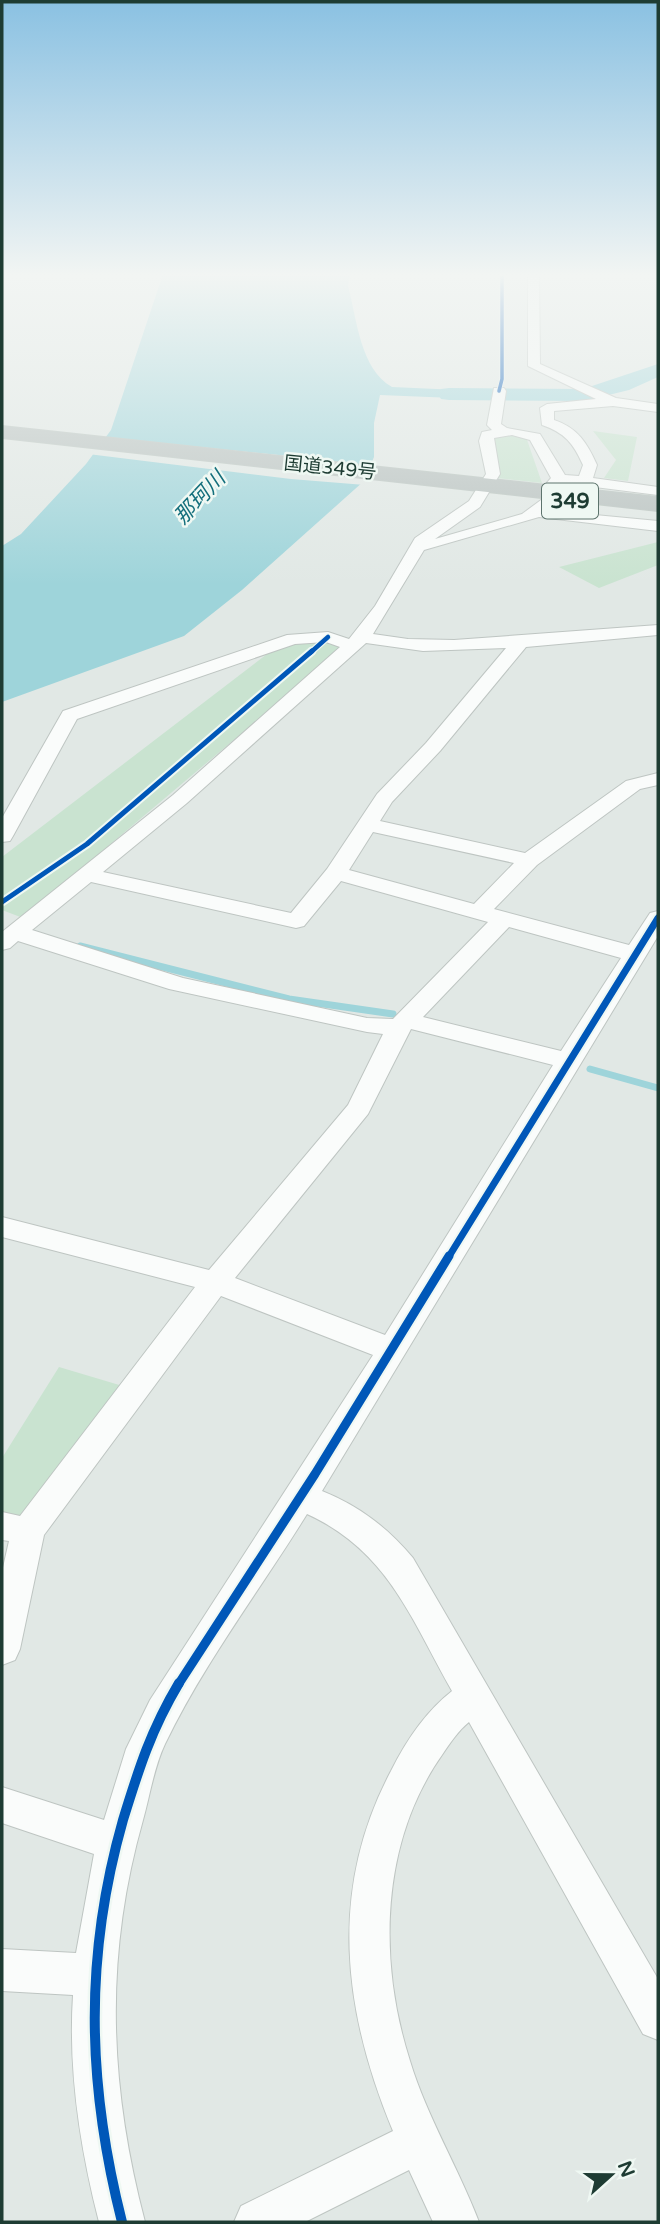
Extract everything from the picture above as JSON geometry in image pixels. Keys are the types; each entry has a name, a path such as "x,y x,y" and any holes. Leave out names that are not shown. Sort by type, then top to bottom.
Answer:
{"highway":[{"name":"国道349号","path":"2,432 453,485"},
{"name":"国道349号","path":"2,439 658,504"},
{"name":"国道349号","path":"483,488 658,511"}],"street":[{"path":"561,378 608,399 658,408"},
{"path":"499,391 494,425 504,432"},
{"path":"585,481 590,465 584,452 573,433 547,422 547,408 608,399"},
{"path":"9,938 180,799 357,641 376,618 421,541 475,504 493,474 486,437 504,432 520,432 535,437 556,482 585,481 658,491"},
{"path":"415,551 539,509 577,519 658,526"},
{"path":"2,836 71,715 293,639 328,637 416,647 520,643 658,630"},
{"path":"88,875 296,921 336,873 384,798 433,747 520,643"},
{"path":"480,911 530,860 633,785 658,779"},
{"path":"366,824 530,860"},
{"path":"336,873 635,954"},
{"path":"122,2222 107,2173 93,2082 93,1975 103,1901 115,1842 149,1737 199,1651 301,1497 658,918"},
{"path":"2,1649 15,1529 359,1108 403,1023 503,920"},
{"path":"9,938 177,984 367,1025 403,1023 568,1061"},
{"path":"2,1227 215,1282 392,1350"},
{"path":"301,1497 335,1510 358,1523 401,1568 658,2019"},
{"path":"456,2222 388,2060 371,1989 369,1917 377,1856 393,1807 412,1764 443,1722 474,1696"},
{"path":"2,1805 115,1842"},
{"path":"2,1970 93,1975"},
{"path":"257,2222 420,2141"}],"green space":[{"path":"593,431 637,437 628,481 604,478 616,460"},
{"path":"506,434 526,437 542,483 497,478 490,440"},
{"path":"658,542 658,565 599,588 559,567"},
{"path":"311,639 345,646 23,918 2,910 2,857 271,651"},
{"path":"59,1367 126,1387 25,1521 2,1518 2,1458"}],"water":[{"name":"那珂川","path":"128,378 380,378 392,387 481,391 478,399 380,395 374,423 374,457 364,481 242,590 184,636 2,702 2,546 21,534 86,464 111,430"}],"pier":[{"path":"101,437 374,467 365,485 291,479 88,454"}],"waterway":[{"path":"449,394 584,395 639,378"},
{"path":"80,946 289,999 393,1014"},
{"path":"590,1069 658,1088"}],"cycle path":[{"path":"499,391 502,378"},
{"path":"2,902 87,844 328,637"},
{"path":"122,2222 108,2169 99,2116 93,2009 103,1903 144,1749 189,1667 329,1452 658,918"}]}
